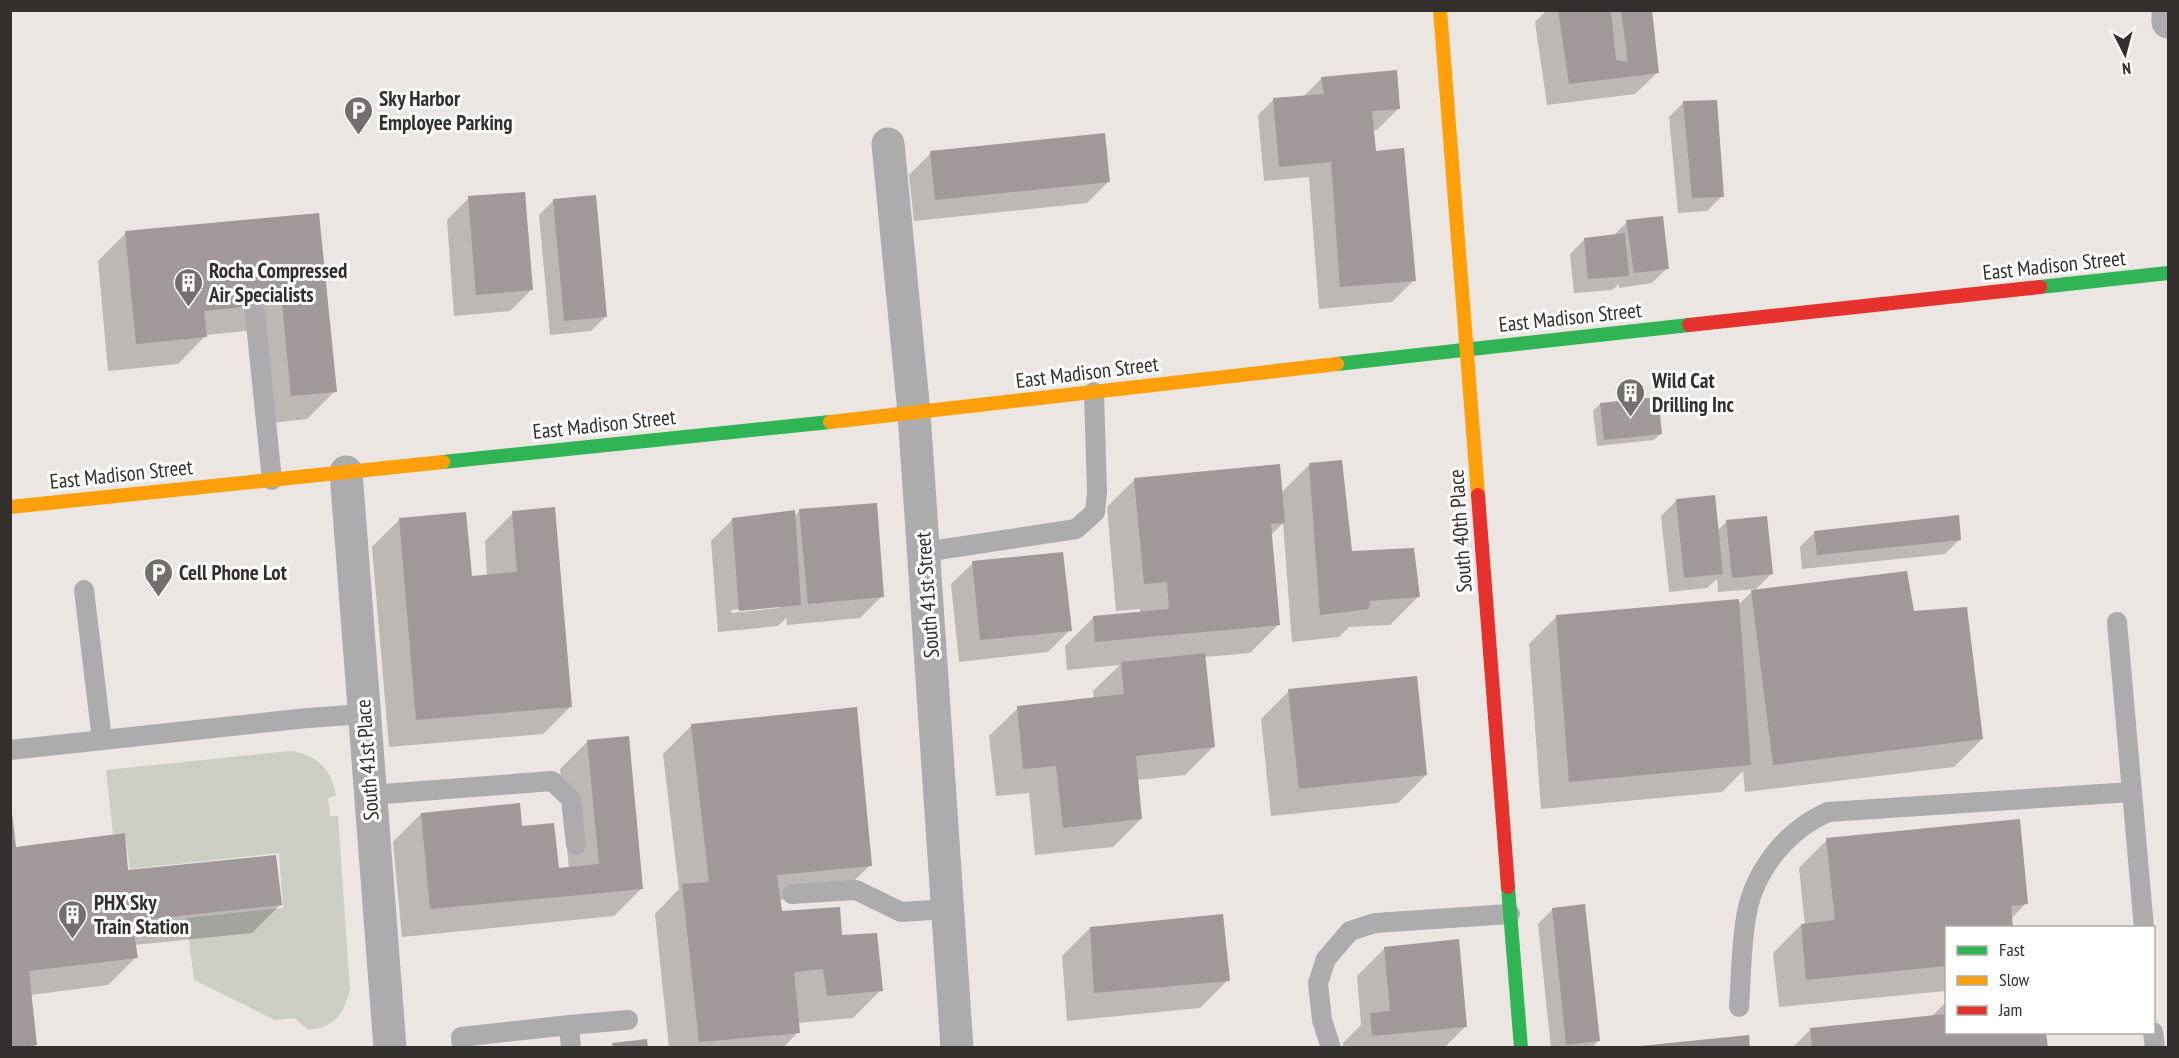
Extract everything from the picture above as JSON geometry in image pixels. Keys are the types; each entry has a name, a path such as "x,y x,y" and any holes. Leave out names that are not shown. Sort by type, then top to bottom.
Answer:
{"street":[{"name":"South 40th Place","path":"1440,10 1521,1047"},
{"path":"2168,10 2169,22"},
{"name":"South 41st Street","path":"888,144 914,413 957,1047"},
{"name":"East Madison Street","path":"10,507 914,413 1468,349 2169,273"},
{"name":"South 41st Place","path":"346,472 390,1047"}],"lane":[{"path":"255,314 272,480"},
{"path":"924,552 1076,529 1095,512 1097,492 1094,392"},
{"path":"84,590 102,740"},
{"path":"2117,622 2144,926"},
{"path":"10,750 364,714"},
{"path":"370,795 552,781 571,799 576,846"},
{"path":"1739,1007 1745,923 1757,879 1778,848 1796,831 1817,817 1828,812 2132,792"},
{"path":"792,894 856,890 901,912 947,909"},
{"path":"1331,1047 1322,1020 1318,983 1326,959 1350,931 1376,923 1510,914"},
{"path":"462,1047 461,1036 628,1020"},
{"path":"569,1025 571,1047"}],"shaded area":[{"path":"291,751 316,760 327,771 334,786 336,796 328,798 330,816 338,816 350,990 337,1018 326,1026 309,1030 294,1018 275,1020 194,980 186,918 283,908 279,853 130,869 125,833 113,834 106,770"}],"building":[{"path":"1558,10 1611,10 1616,60 1628,62 1621,10 1652,10 1659,73 1569,84"},
{"path":"1397,70 1400,109 1372,111 1376,151 1404,148 1416,281 1340,287 1331,162 1279,167 1273,98 1324,94 1321,77"},
{"path":"1717,100 1724,197 1692,198 1683,101"},
{"path":"1105,133 1110,182 935,200 930,151"},
{"path":"525,192 533,290 476,295 468,196"},
{"path":"596,195 607,317 564,321 553,199"},
{"name":"Rocha Compressed Air Specialists","path":"319,213 337,392 291,396 282,303 204,311 207,337 136,344 125,231"},
{"path":"1663,216 1669,269 1634,273 1626,220"},
{"path":"1625,233 1629,276 1588,279 1584,238"},
{"name":"Wild Cat Drilling Inc","path":"1658,397 1662,434 1604,440 1600,403"},
{"path":"1342,460 1352,551 1414,548 1420,597 1370,601 1369,609 1320,615 1309,463"},
{"path":"1280,464 1285,523 1271,524 1280,625 1095,642 1093,616 1169,609 1167,582 1144,584 1134,478"},
{"path":"1715,495 1723,574 1684,578 1676,499"},
{"path":"877,503 884,597 808,604 799,509"},
{"path":"555,507 572,707 416,720 399,518 466,512 472,576 517,572 512,511"},
{"path":"795,510 801,605 739,611 732,518"},
{"path":"1959,515 1961,540 1817,555 1814,531"},
{"path":"1767,516 1773,574 1732,578 1726,520"},
{"path":"1063,552 1072,631 980,640 972,561"},
{"path":"1907,571 1914,611 1967,607 1983,739 1773,765 1751,590"},
{"path":"1739,599 1751,765 1569,782 1556,615"},
{"path":"1205,653 1215,747 1136,756 1142,819 1063,828 1056,766 1023,769 1017,706 1124,694 1121,662"},
{"path":"1417,676 1427,775 1299,789 1288,689"},
{"path":"857,707 872,866 777,875 782,911 840,907 842,935 877,933 883,991 827,996 823,969 794,972 800,1033 699,1042 682,884 709,882 691,724"},
{"path":"629,736 643,889 430,909 421,813 520,803 522,826 554,823 559,868 599,864 587,740"},
{"name":"PHX Sky Train Station","path":"10,813 12,813 16,847 125,833 128,870 276,855 282,905 132,921 138,958 29,971 37,1045 10,1048"},
{"path":"2020,819 2028,904 2011,906 2013,926 1945,926 1945,966 1806,980 1801,924 1835,920 1826,838"},
{"path":"1585,904 1600,1041 1566,1045 1552,908"},
{"path":"1223,914 1230,981 1094,993 1090,927"},
{"path":"1459,939 1467,1027 1372,1036 1370,1013 1390,1011 1384,947"},
{"path":"1945,1014 1945,1034 2046,1034 2048,1048 1812,1048 1810,1028"},
{"path":"1749,1035 1750,1048 1640,1048 1640,1046"},
{"path":"647,1039 648,1048 613,1048 612,1043"}],"traffic: fast":[{"path":"2040,287 2168,273"},
{"path":"1337,364 1689,325"},
{"path":"443,462 830,422"},
{"path":"1508,887 1521,1048"}],"traffic: slow":[{"path":"1440,10 1478,495"},
{"path":"830,422 1337,364"},
{"path":"10,507 443,462"}],"traffic: jam":[{"path":"1689,325 2040,287"},
{"path":"1478,495 1508,887"}],"place":[{"name":"Sky Harbor Employee Parking","path":"358,136"},
{"name":"Rocha Compressed Air Specialists","path":"188,308"},
{"name":"Wild Cat Drilling Inc","path":"1631,418"},
{"name":"Cell Phone Lot","path":"158,598"},
{"name":"PHX Sky Train Station","path":"73,940"}]}
